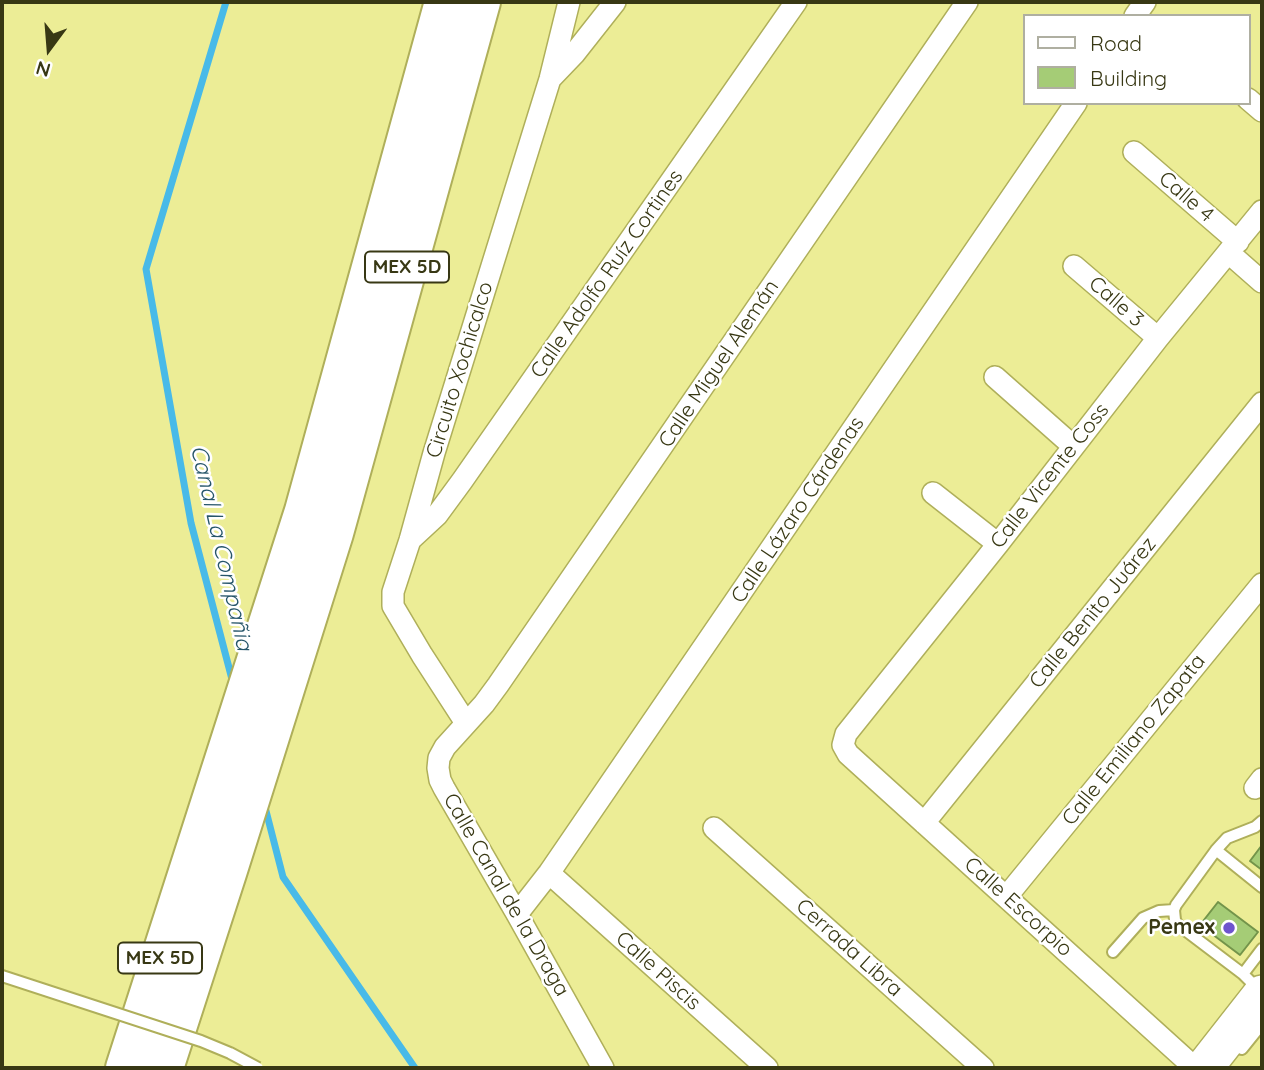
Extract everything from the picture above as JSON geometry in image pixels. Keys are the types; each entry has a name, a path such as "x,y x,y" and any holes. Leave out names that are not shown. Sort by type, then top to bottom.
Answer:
{"highway":[{"name":"MEX 5D","path":"125,1068 304,511 444,2"},
{"name":"MEX 5D","path":"164,1068 334,533 481,2"},
{"path":"1219,1064 1256,998"}],"street":[{"name":"Circuito Xochicalco","path":"466,723 393,606 393,592 550,79 569,2"},
{"path":"550,79 574,54 615,2"},
{"name":"Calle Adolfo Ruíz Cortines","path":"410,540 437,515 462,481 796,2"},
{"name":"Calle Miguel Alemán","path":"466,723 498,685 967,2"},
{"name":"Calle Lázaro Cárdenas","path":"517,915 549,873 1075,105"},
{"name":"Calle 4","path":"1134,152 1233,248 1262,282"},
{"name":"Calle Vicente Coss","path":"843,745 846,734 1158,338 1262,211"},
{"name":"Calle 3","path":"1074,266 1158,338"},
{"path":"995,377 1073,446"},
{"name":"Calle Benito Juárez","path":"924,823 1262,403"},
{"path":"933,493 998,544"},
{"name":"Calle Emiliano Zapata","path":"1007,897 1262,584"},
{"name":"Calle Canal de la Draga","path":"466,723 439,758 440,780 603,1068"},
{"name":"Calle Escorpio","path":"843,745 848,754 1195,1068"},
{"name":"Cerrada Libra","path":"715,828 983,1068"},
{"name":"Calle Piscis","path":"549,873 767,1068"}],"lane":[{"path":"1256,998 1177,924 1174,910 1227,838 1255,827 1262,821"},
{"path":"1216,850 1262,887"},
{"path":"1113,952 1143,918 1159,911 1174,910"},
{"path":"1256,998 1262,949"},
{"path":"2,976 201,1041 258,1068"}],"building":[{"path":"1262,845 1262,870 1250,861"},
{"name":"Pemex","path":"1218,902 1258,932 1240,955 1200,925"}],"waterway":[{"name":"Canal La Compañia","path":"226,2 146,269 191,523 233,683"},
{"name":"Canal La Compañia","path":"264,803 283,877 415,1068"}],"place":[{"name":"Pemex","path":"1229,928"}]}
